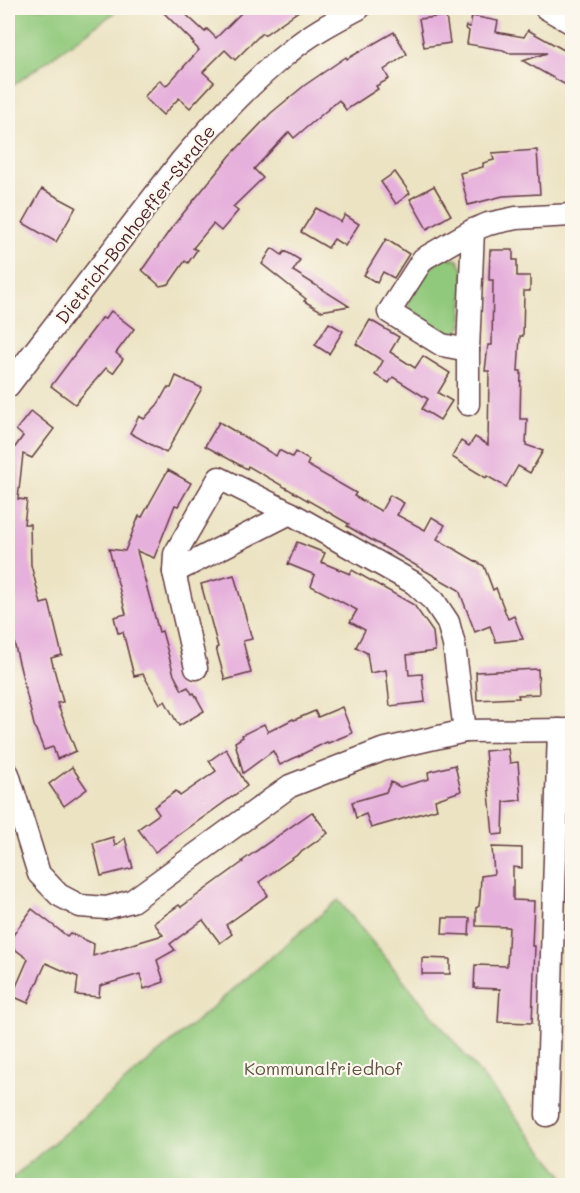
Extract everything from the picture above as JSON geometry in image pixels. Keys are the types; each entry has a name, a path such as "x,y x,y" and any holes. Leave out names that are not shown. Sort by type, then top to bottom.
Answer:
{"street":[{"name":"Dietrich-Bonhoeffer-Straße","path":"8,386 212,124 288,52 327,25 359,8"},
{"path":"546,8 573,23"},
{"path":"468,350 442,345 389,312 423,259 488,224 516,218 573,215"},
{"path":"468,404 468,350 474,230"},
{"path":"196,668 174,572 175,554 219,478 290,513 414,583 434,602 448,622 454,645 465,731"},
{"path":"174,572 290,513"},
{"path":"8,782 39,874 59,895 80,906 106,908 132,901 290,786 382,750 465,731 566,730 547,1116"}],"green space":[{"path":"8,8 121,8 8,89"},
{"path":"444,257 458,260 464,271 462,324 456,336 442,335 411,317 408,300 429,269"},
{"name":"Kommunalfriedhof","path":"338,900 571,1185 8,1185 8,1174 12,1178"}],"building":[{"path":"159,8 179,8 205,32 207,29 216,38 246,8 303,8 264,35 262,33 235,60 225,50 203,72 214,82 190,108 179,98 163,115 144,97 160,80 166,86 199,50"},
{"path":"446,16 450,43 424,47 419,19"},
{"path":"472,16 498,21 496,32 524,37 528,30 573,55 573,89 523,61 547,53 509,53 467,44 469,31 465,28 470,27"},
{"path":"394,32 407,54 384,70 389,79 376,86 378,89 346,110 339,100 294,138 289,132 254,169 263,178 233,207 238,211 221,231 213,224 193,248 197,250 188,263 185,261 169,284 160,286 142,270 172,227 230,156 271,113 305,85 346,57 347,59"},
{"path":"537,150 540,194 503,196 468,205 460,173 483,167 483,163 494,160 492,153"},
{"path":"395,172 410,193 396,204 381,182"},
{"path":"434,186 451,215 427,229 410,199"},
{"path":"42,189 76,207 56,242 23,223"},
{"path":"316,208 341,222 345,215 359,224 345,246 334,239 328,248 301,232"},
{"path":"386,239 409,254 394,278 383,272 377,283 364,275"},
{"path":"272,248 282,255 285,251 300,260 293,271 349,306 321,311 304,301 306,299 262,264"},
{"path":"490,250 513,250 513,260 517,260 517,276 530,276 530,291 524,291 523,336 520,336 518,371 521,371 520,419 527,419 526,445 543,451 530,473 518,466 506,487 487,476 486,478 452,457 461,441 469,446 475,437 488,445 489,371 485,371 488,345 492,345 493,280 489,280"},
{"path":"111,311 134,329 116,353 123,359 113,373 106,368 75,404 51,386 102,318 105,319"},
{"path":"370,320 399,337 390,352 415,368 423,356 450,373 438,393 452,401 440,420 422,409 428,399 393,377 389,383 375,375 383,361 356,344"},
{"path":"329,323 343,331 329,354 315,345"},
{"path":"176,376 202,388 166,453 130,433 139,416 144,419 158,404 167,388 171,388"},
{"path":"31,411 54,429 32,458 23,454 18,499 27,500 24,524 30,524 31,565 41,604 49,602 62,655 51,658 63,702 57,703 76,751 57,759 53,747 44,750 34,725 8,617 8,457 23,436 16,430"},
{"path":"219,422 276,456 279,450 292,457 295,452 309,460 307,465 356,493 354,496 381,511 390,495 404,503 397,515 425,530 432,517 445,525 437,539 484,566 493,590 496,588 508,619 514,616 523,639 496,642 490,626 475,632 459,590 248,466 247,469 205,446"},
{"path":"168,470 191,483 178,506 175,505 154,558 137,551 159,632 162,631 174,675 182,690 188,687 192,694 194,693 204,711 179,726 165,701 160,704 143,674 134,676 123,632 118,633 114,617 126,614 109,549 125,551 139,516 142,517"},
{"path":"297,542 325,553 321,562 350,574 352,570 414,605 433,632 435,651 407,655 409,675 422,674 425,702 390,706 386,670 370,673 367,653 356,647 365,630 350,622 357,610 311,586 315,575 288,564"},
{"path":"234,575 252,639 243,641 251,673 225,680 201,584"},
{"path":"538,669 539,694 518,695 519,698 477,700 476,672"},
{"path":"342,707 352,733 327,742 280,765 273,751 243,773 235,742 243,737 242,735 264,724 268,732 315,711 318,717"},
{"path":"226,749 247,786 155,852 138,829 159,814 154,807 176,791 180,796 216,771 209,761"},
{"path":"508,749 510,763 518,762 521,800 504,802 503,834 493,835 485,751"},
{"path":"455,765 461,791 435,800 437,809 371,828 366,814 356,818 352,802 386,792 391,782 400,787 429,779 428,772"},
{"path":"72,767 87,789 64,806 49,784"},
{"path":"312,812 328,833 259,882 268,895 226,925 232,934 220,943 203,920 170,944 175,950 157,960 164,982 144,989 140,974 100,986 99,997 76,995 78,977 46,963 28,1003 12,996 28,959 8,942 32,909 67,936 70,933 94,944 93,956 163,935 154,923 179,905 181,907"},
{"path":"113,837 115,846 125,838 133,868 101,876 93,843"},
{"path":"492,847 522,848 522,868 513,867 513,900 534,901 532,1023 498,1022 500,989 474,988 475,965 507,966 509,927 476,926 481,876 494,874"},
{"path":"443,918 470,918 469,935 442,934"},
{"path":"422,958 450,959 450,974 422,974"}]}
